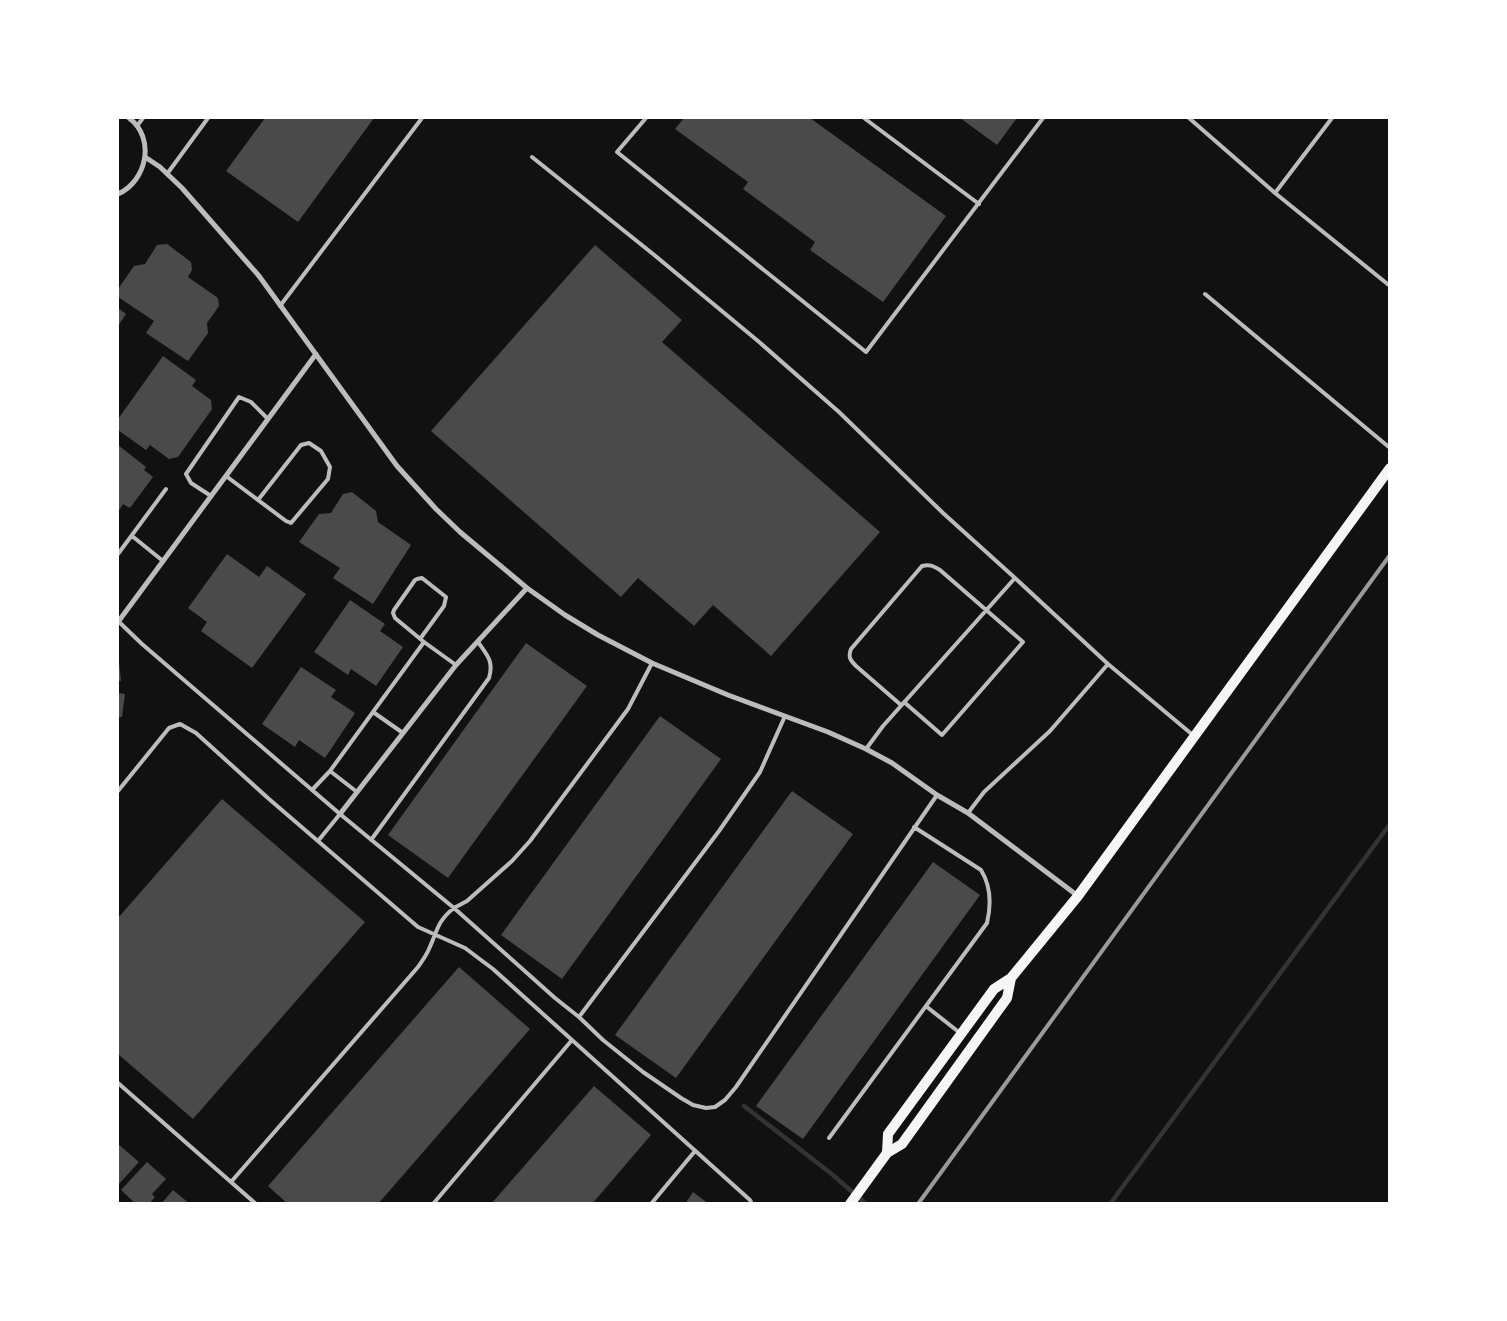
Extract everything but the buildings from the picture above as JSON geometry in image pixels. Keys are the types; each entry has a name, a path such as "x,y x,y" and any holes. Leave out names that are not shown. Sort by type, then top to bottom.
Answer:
{"main road":[{"path":"887,1153 888,1134 994,988 1011,978 1078,896 1390,468"},
{"path":"851,1202 887,1153 902,1144 1007,998 1011,978"}],"street":[{"path":"118,194 134,182 142,170 146,157 145,143 140,131 129,118"},
{"path":"146,157 182,188 259,276 397,466 460,532 527,588 565,615 598,635 652,663 728,695 828,732 892,763 937,795 968,813 1078,896"},
{"path":"118,621 316,354"},
{"path":"340,814 456,665 527,588"}],"lane":[{"path":"137,126 143,118"},
{"path":"167,174 208,118"},
{"path":"280,306 422,118"},
{"path":"646,118 617,152 866,352 1043,118"},
{"path":"864,118 979,204"},
{"path":"1189,118 1275,193 1390,286"},
{"path":"1275,193 1332,118"},
{"path":"532,157 758,341 839,412 943,513 1108,664 1194,736"},
{"path":"1205,294 1390,448"},
{"path":"211,496 191,483 186,474 239,397 251,402 268,419"},
{"path":"226,476 258,500 291,523 328,479 330,466 321,451 309,443 301,444 258,500"},
{"path":"118,554 166,489"},
{"path":"132,536 163,562"},
{"path":"928,564 940,570 986,610 1023,642 942,735 856,666 850,659 851,649 922,566 928,564"},
{"path":"312,790 330,771 373,712 422,640 444,606 446,597 422,578 419,578 415,580 394,610 395,618 422,640 456,665"},
{"path":"866,749 882,726 1015,578"},
{"path":"118,621 142,644 340,814 454,908 617,1051 681,1098 706,1108 715,1107 725,1100 736,1087 937,795"},
{"path":"371,840 489,678 492,668 478,642"},
{"path":"231,1182 418,967 446,914 467,901 512,861 530,841 628,709 652,663"},
{"path":"968,813 984,792 1050,731 1108,664"},
{"path":"373,712 403,733"},
{"path":"580,1017 719,831 760,772 785,716"},
{"path":"118,791 169,728 180,724 196,733 268,799 418,927 465,948 493,969 750,1200 752,1204"},
{"path":"330,771 357,792"},
{"path":"318,841 340,814"},
{"path":"829,1138 987,923 989,898 986,877 981,870 914,827"},
{"path":"927,1007 961,1034"},
{"path":"432,1204 572,1040"},
{"path":"118,1083 256,1204"},
{"path":"651,1204 695,1151"}],"waterway":[{"path":"1110,1204 1390,824"},
{"path":"744,1106 833,1175 866,1204"}],"railway":[{"path":"918,1204 1390,555"}]}
